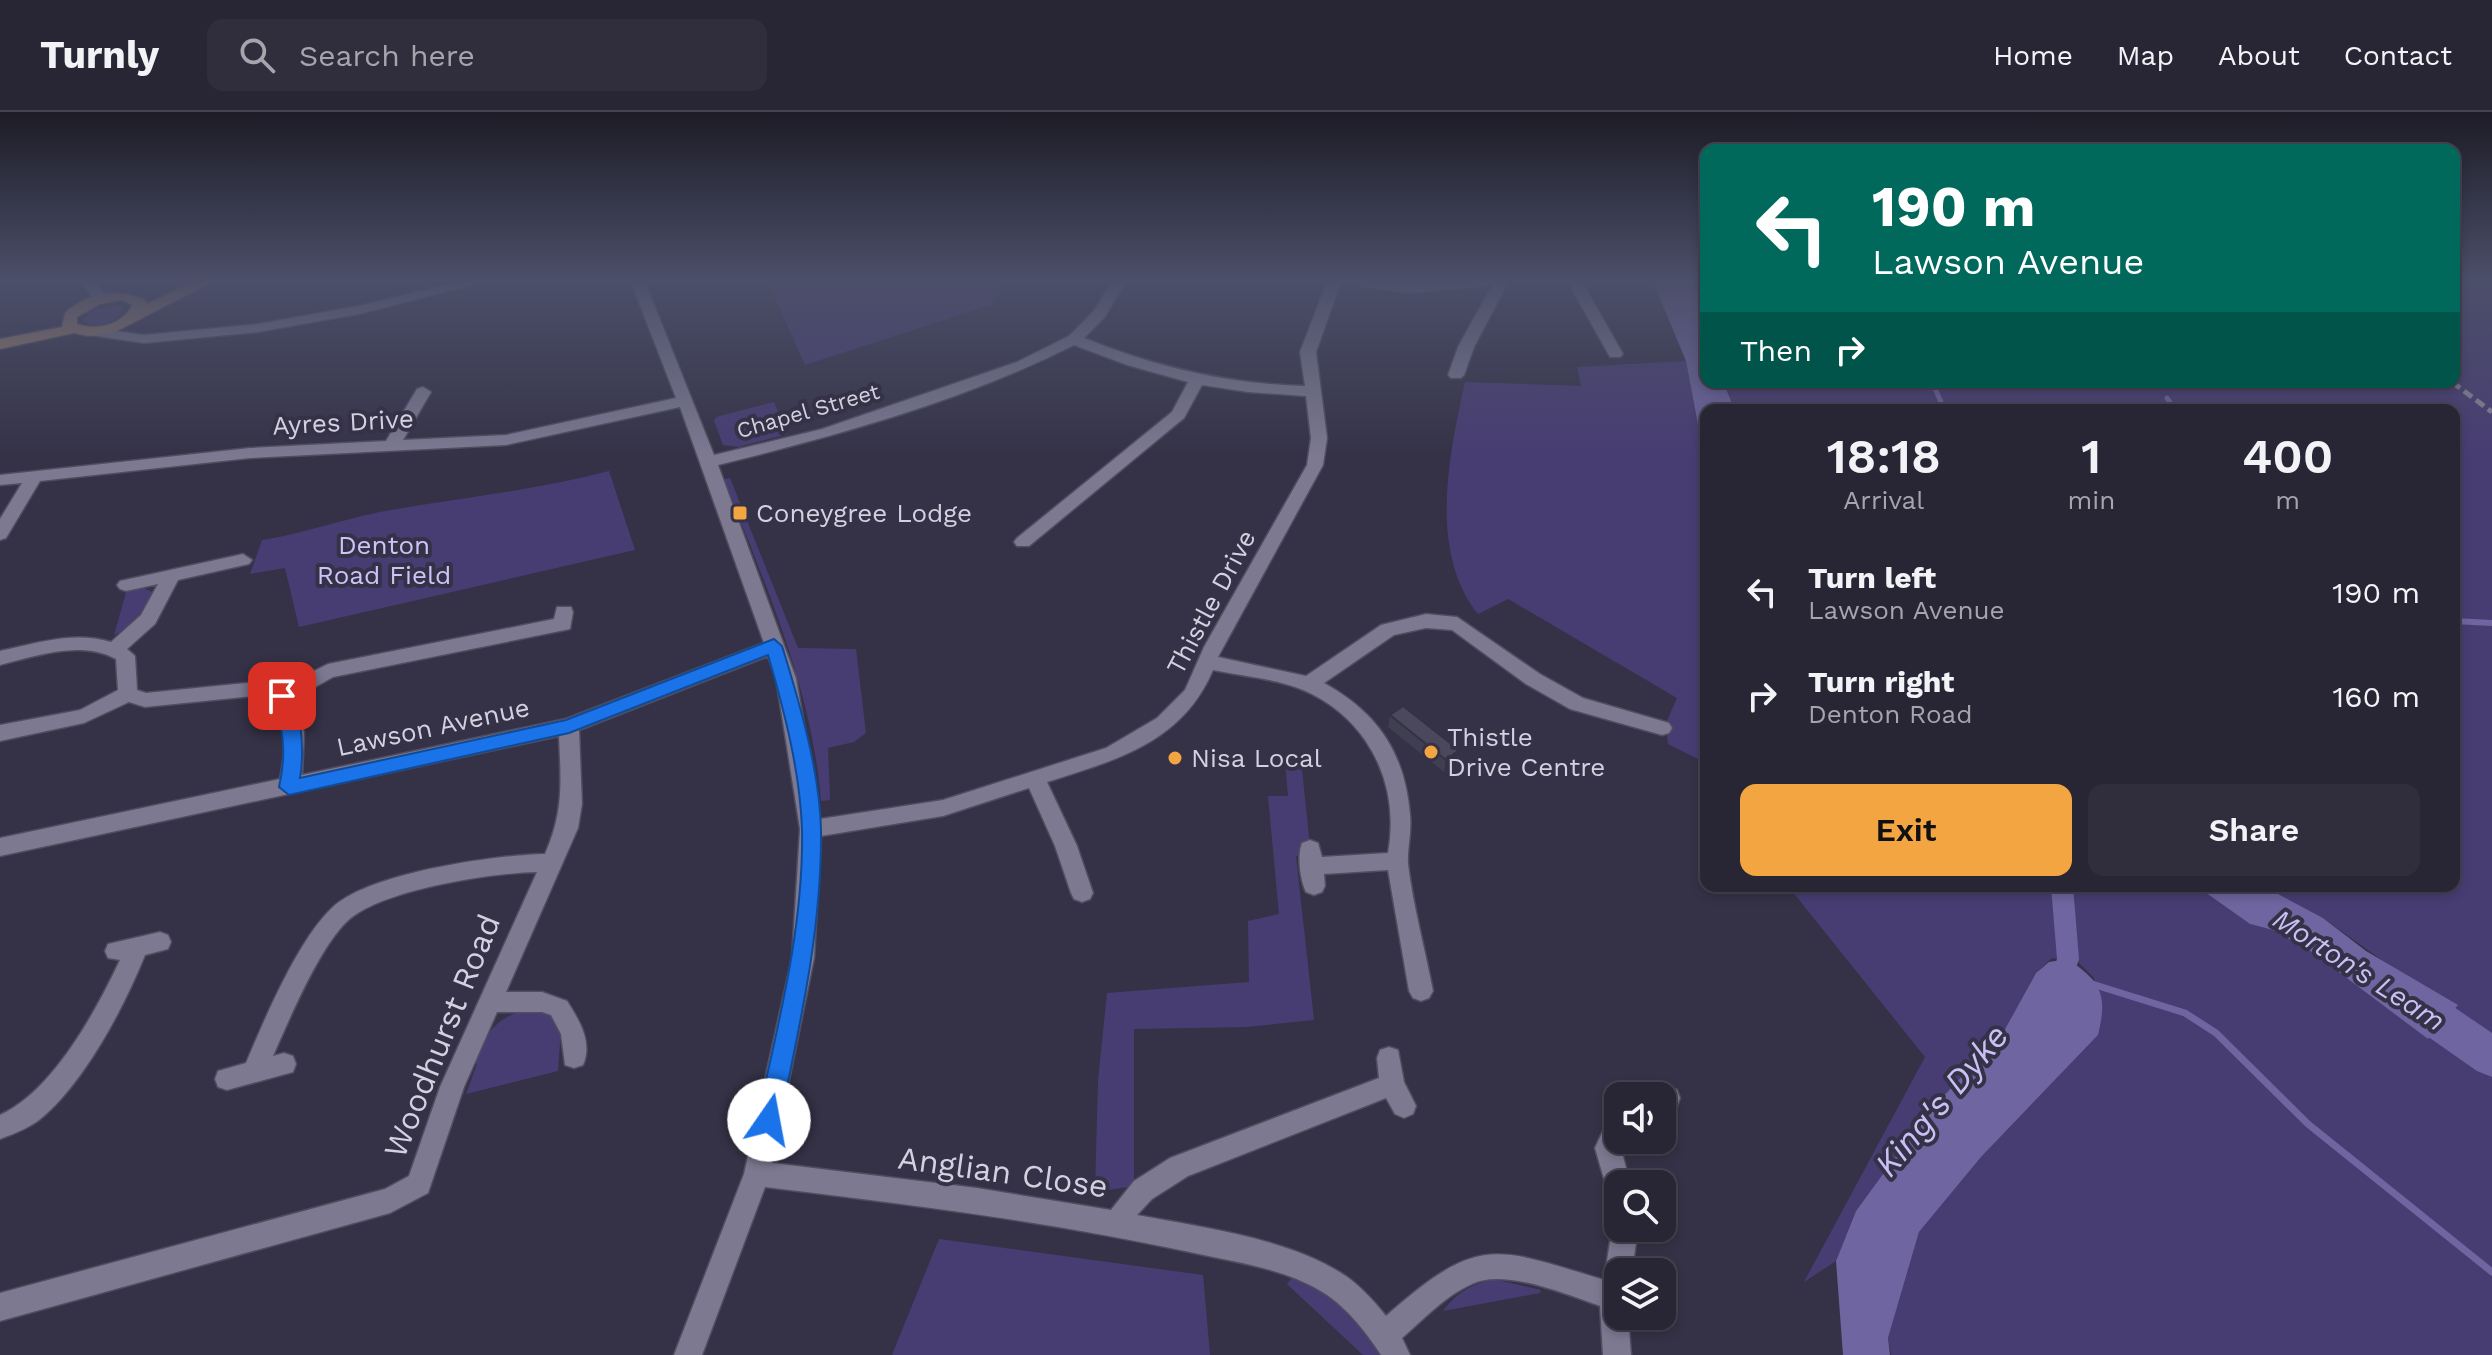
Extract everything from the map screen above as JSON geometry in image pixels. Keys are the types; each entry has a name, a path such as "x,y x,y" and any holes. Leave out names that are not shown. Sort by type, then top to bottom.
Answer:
{"street":[{"path":"661,340 774,646 794,715 811,829 803,958 757,1174 688,1355"},
{"name":"Chapel Street","path":"708,462 827,433 1022,365 1072,340"},
{"path":"1076,340 1130,363 1196,382 1311,391"},
{"name":"Thistle Drive","path":"811,829 943,808 1113,753 1164,723 1193,694 1206,662 1315,465 1319,438 1308,352 1312,340"},
{"path":"1456,375 1470,340"},
{"path":"1607,340 1615,354"},
{"path":"1023,542 1178,415 1196,382"},
{"path":"391,446 423,392"},
{"name":"Ayres Drive","path":"0,480 250,453 506,440 685,401"},
{"path":"0,534 35,475"},
{"path":"126,585 243,560"},
{"path":"115,649 148,619 172,575"},
{"path":"282,696 328,671 563,624 564,612"},
{"path":"1309,684 1388,630 1426,621 1457,624 1533,679 1577,704 1662,728"},
{"path":"0,658 66,644 92,642 115,649 125,656 128,694"},
{"name":"Lawson Avenue","path":"0,847 569,726 774,646"},
{"path":"1206,662 1309,684 1350,712 1376,736 1392,776 1402,839 1397,861 1421,991"},
{"path":"0,733 84,716 128,694 145,700 167,701 247,687 266,688 282,696 294,736 295,760 289,787"},
{"name":"Woodhurst Road","path":"0,1307 390,1200 419,1184 452,1087 567,828 572,804 569,726"},
{"path":"1035,778 1066,846 1082,893"},
{"path":"1312,867 1397,861"},
{"path":"254,1072 316,949 343,911 375,895 434,880 524,862 550,863"},
{"path":"0,1127 32,1111 49,1094 125,980 138,947"},
{"path":"489,1002 542,1002 559,1008 573,1033 574,1057"},
{"name":"Anglian Close","path":"757,1174 915,1193 1118,1223 1126,1204 1149,1184 1179,1167 1398,1095 1389,1058"},
{"path":"227,1079 284,1064"},
{"path":"1118,1223 1245,1252 1328,1281 1391,1344 1460,1275 1487,1266 1533,1274 1604,1280"},
{"path":"1617,1330 1617,1355"}],"green space":[{"path":"794,340 882,340 805,365"},
{"path":"2460,340 2492,340 2492,1355 1891,1355 1888,1338 1919,1232 1981,1157 2098,1035 2094,978 2078,962 2052,958 2036,973 2004,1031 1926,1115 1856,1211 1836,1261 1804,1282 1925,1057 1793,892 2202,892 2250,924 2273,930 2312,952 2428,1039 2386,963 2323,918 2274,892 2460,892 2460,404 1732,404 1726,388 2460,388"},
{"path":"1686,361 1700,435 1700,760 1668,744 1666,723 1677,698 1508,599 1478,614 1462,589 1453,561 1448,532 1449,471 1465,382 1581,386 1577,367"},
{"path":"774,402 788,434 738,447 723,445 714,421 716,417"},
{"name":"Denton Road Field","path":"609,471 635,550 299,627 285,568 250,574 262,540 380,512 523,489"},
{"path":"730,478 798,648 856,649 866,733 854,742 828,748 830,800 821,801 816,759 797,677 724,479"},
{"path":"141,587 157,594 142,620 114,635 127,589"},
{"path":"1301,760 1311,856 1296,856 1314,1020 1247,1027 1134,1029 1134,1186 1095,1192 1098,1081 1107,993 1249,982 1248,921 1279,914 1268,796 1288,796 1285,761"},
{"path":"533,1010 550,1013 561,1028 558,1071 466,1094 477,1064 473,1059 489,1032 503,1019"},
{"path":"939,1239 1203,1275 1210,1355 892,1355"},
{"path":"1295,1274 1326,1289 1388,1355 1363,1355 1287,1284"},
{"path":"1493,1279 1541,1290 1540,1293 1443,1311 1465,1290"}],"water":[{"path":"1677,340 1700,340 1700,388 1726,388 1732,404 1700,404 1700,435 1686,361"},
{"path":"2202,892 2274,892 2323,918 2366,951 2458,1005 2428,1039 2312,952 2273,930 2250,924"},
{"path":"2068,959 2095,982 2099,990 2102,1009 2098,1035 1981,1157 1919,1232 1888,1338 1890,1355 1843,1355 1836,1261 1856,1211 1926,1115 2004,1031 2036,973 2049,962"}],"building":[{"path":"1403,706 1459,750 1446,760 1390,715"}],"waterway":[{"path":"1935,388 1940,404"},
{"path":"2167,398 2171,404"},
{"path":"2460,621 2492,623"},
{"name":"King's Dyke","path":"2061,982 2068,959 2062,892"},
{"path":"2092,984 2185,1013 2216,1033 2308,1124 2492,1272"},
{"name":"Morton's Leam","path":"2402,995 2492,1057"}],"railway":[{"path":"2460,388 2492,412"}],"place":[{"name":"Coneygree Lodge","path":"740,513"},
{"name":"Thistle Drive Centre","path":"1431,752"},
{"name":"Nisa Local","path":"1175,758"}],"route":[{"path":"282,696 294,736 295,760 289,787 569,726 774,646 786,678 794,715 811,829 803,958 769,1120"}]}
